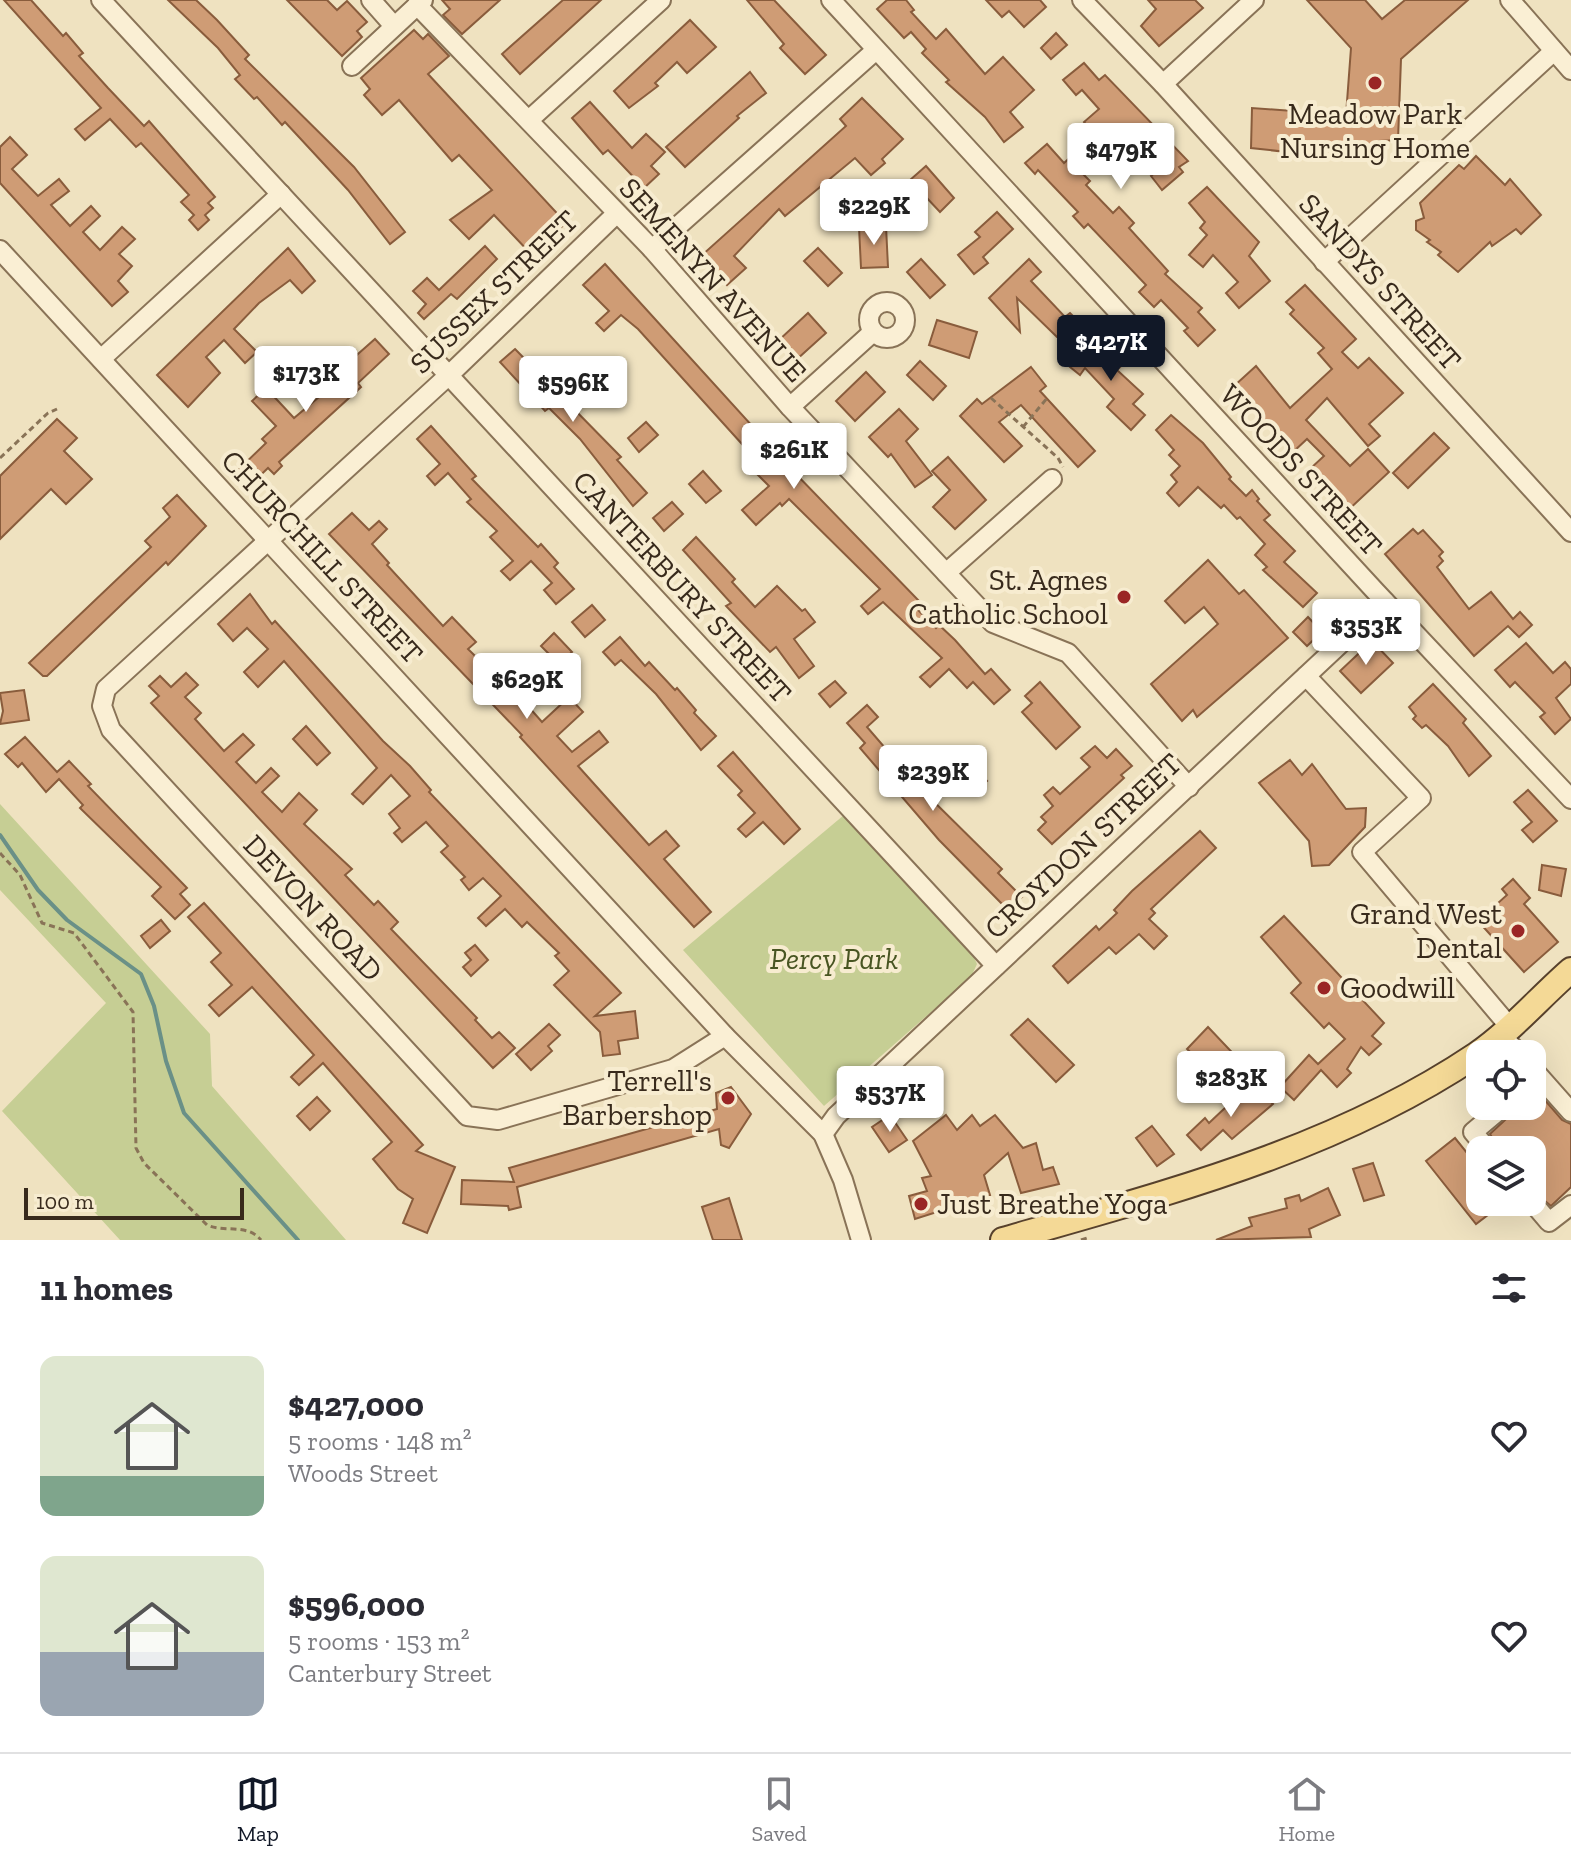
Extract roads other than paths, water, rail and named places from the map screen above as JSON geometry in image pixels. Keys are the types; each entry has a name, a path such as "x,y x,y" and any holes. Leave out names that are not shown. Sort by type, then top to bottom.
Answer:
{"main road":[{"path":"1003,1240 1214,1178 1317,1140 1382,1109 1477,1054 1571,970"}],"street":[{"name":"CANTERBURY STREET","path":"101,0 996,966"},
{"path":"371,0 394,26"},
{"path":"530,119 661,0"},
{"name":"SANDYS STREET","path":"1082,0 1163,84 1571,532"},
{"path":"1163,84 1254,0"},
{"path":"1510,0 1571,70"},
{"path":"352,66 420,3"},
{"name":"SEMENYN AVENUE","path":"420,3 652,249 790,407 993,623 1068,653 1189,787"},
{"name":"WOODS STREET","path":"840,3 876,50 1571,799"},
{"path":"652,249 876,50"},
{"path":"1324,262 1554,51"},
{"path":"101,359 281,194"},
{"name":"SUSSEX STREET","path":"270,541 616,214"},
{"name":"CHURCHILL STREET","path":"0,250 725,1036 823,1134 843,1180 861,1240"},
{"path":"790,407 873,332"},
{"path":"946,573 1052,479"},
{"name":"DEVON ROAD","path":"270,541 106,689 102,706 111,730 467,1116 498,1120 673,1069 725,1036"},
{"name":"CROYDON STREET","path":"823,1134 836,1116 1385,602"},
{"path":"1306,676 1421,798 1362,852 1511,1040"},
{"path":"1546,1086 1571,1112"},
{"path":"1476,1136 1473,1132 1487,1120"},
{"path":"1544,1216 1549,1222 1571,1205"}],"waterway":[{"path":"0,835 38,890 67,920 141,974 154,1006 166,1061 184,1113 298,1240"}],"place":[{"name":"Meadow Park Nursing Home","path":"1375,83"},
{"name":"St. Agnes Catholic School","path":"1124,597"},
{"name":"Grand West Dental","path":"1518,931"},
{"name":"Goodwill","path":"1324,988"},
{"name":"Terrell's Barbershop","path":"728,1098"},
{"name":"Just Breathe Yoga","path":"921,1204"}],"park label":[{"name":"Percy Park","path":"834,959"}]}
